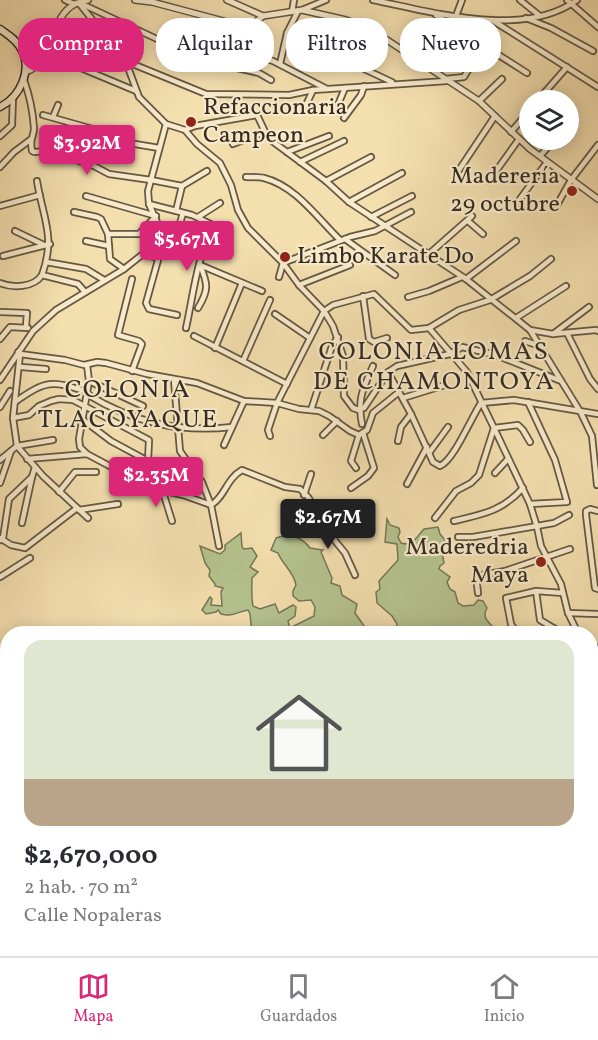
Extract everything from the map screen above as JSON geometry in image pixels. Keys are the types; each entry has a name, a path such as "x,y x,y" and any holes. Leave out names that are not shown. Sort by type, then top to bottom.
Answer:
{"main road":[{"path":"0,29 18,44"},
{"path":"0,107 13,97 24,80 26,72"}],"street":[{"path":"65,0 202,60 259,74 271,80"},
{"path":"63,18 77,4 88,0"},
{"path":"135,0 242,26 252,25 263,16 297,11 318,1 326,0"},
{"path":"226,0 263,16"},
{"path":"294,0 297,11 294,18"},
{"path":"372,0 469,18"},
{"path":"456,16 462,0"},
{"path":"520,0 540,16"},
{"path":"567,0 598,27"},
{"path":"501,19 540,16 564,9 577,0"},
{"path":"77,4 88,18"},
{"path":"297,11 346,20 369,28 479,101 519,139 489,181"},
{"path":"432,12 442,18"},
{"path":"526,18 551,28 593,51"},
{"path":"501,26 598,87"},
{"path":"280,64 286,37"},
{"path":"501,55 527,73"},
{"path":"274,62 327,89"},
{"path":"547,90 567,67"},
{"path":"144,69 206,94 289,95 313,90 446,80 464,77 467,72"},
{"path":"90,72 136,91"},
{"path":"128,72 136,91 147,106 166,124 184,130 220,163 243,220 258,240 283,263 299,285 324,311 338,337 344,364 344,396 353,408 359,410 368,405 388,372 397,366 450,354 462,347 496,355 561,381"},
{"path":"370,72 394,83"},
{"path":"479,101 502,79"},
{"path":"24,80 34,128 30,140 34,152 47,151 94,166 109,174 182,186 207,171"},
{"path":"344,118 362,95 364,86"},
{"path":"337,106 345,88"},
{"path":"306,105 313,90"},
{"path":"0,136 12,125 13,97"},
{"path":"53,117 58,105"},
{"path":"43,114 107,133 117,141 159,148"},
{"path":"184,130 256,115 268,138 326,181 349,202 464,278 530,330 581,413 592,436 596,452 597,485"},
{"path":"459,170 495,116"},
{"path":"511,132 519,123"},
{"path":"1,377 33,331 56,310 145,255 154,237 157,222 148,199 166,124"},
{"path":"233,144 264,132"},
{"path":"287,152 329,136"},
{"path":"0,167 30,140"},
{"path":"300,162 344,141"},
{"path":"557,205 571,180 598,145"},
{"path":"533,150 598,199"},
{"path":"540,156 545,150"},
{"path":"326,181 371,157"},
{"path":"517,203 547,162"},
{"path":"349,202 402,173"},
{"path":"246,177 264,178 283,186 343,239 395,275"},
{"path":"0,283 10,287 30,284 38,281 42,275 46,262 48,227 37,181"},
{"path":"176,211 182,186"},
{"path":"0,206 40,195"},
{"path":"86,195 156,216"},
{"path":"370,217 412,195"},
{"path":"198,217 220,203"},
{"path":"149,204 198,217 215,226 205,245 186,328"},
{"path":"74,212 101,219 108,234 111,260 124,269"},
{"path":"283,263 343,239 387,226 411,212"},
{"path":"176,237 183,213"},
{"path":"108,234 139,234 156,216"},
{"path":"429,254 472,216"},
{"path":"468,221 483,234"},
{"path":"15,231 47,244"},
{"path":"86,241 110,246"},
{"path":"408,297 464,278 516,241"},
{"path":"3,256 47,244"},
{"path":"145,255 158,260 146,303 149,309 177,315"},
{"path":"270,436 268,430 287,384 324,311 333,305 374,294 411,330 429,328 459,310 490,300 530,276 551,259"},
{"path":"46,262 86,269 105,280"},
{"path":"279,277 283,263"},
{"path":"200,265 262,291"},
{"path":"198,308 206,297 207,290 200,265"},
{"path":"299,285 350,265"},
{"path":"42,275 78,284 85,292"},
{"path":"132,279 118,335 142,344 132,371"},
{"path":"215,348 242,283"},
{"path":"516,318 566,286"},
{"path":"363,296 369,339 372,342 387,338"},
{"path":"243,361 270,300"},
{"path":"553,334 589,307"},
{"path":"0,312 27,313 26,326"},
{"path":"275,314 310,338"},
{"path":"0,339 10,327 26,326 33,331"},
{"path":"429,328 467,372 495,428 530,504 541,546 561,584 568,612 575,626"},
{"path":"530,330 553,334 597,330"},
{"path":"567,333 590,379 598,389"},
{"path":"194,336 287,384"},
{"path":"311,410 332,346 338,337"},
{"path":"525,341 540,346"},
{"path":"19,353 87,365 100,362 132,371 197,383 244,401 278,403 324,413 350,431 361,434"},
{"path":"19,353 21,367 14,418 17,447 88,518"},
{"path":"87,365 89,381 79,439 80,447 87,454 149,487 211,505"},
{"path":"362,424 359,399 373,366"},
{"path":"21,367 46,369"},
{"path":"388,372 436,465 444,465 453,453 481,403"},
{"path":"174,380 180,451 202,482 211,505 219,546"},
{"path":"89,381 142,406"},
{"path":"15,402 42,385 56,384 87,393 127,416 178,427 232,427"},
{"path":"403,398 445,386"},
{"path":"0,407 10,391"},
{"path":"356,468 351,461 361,434 367,430 371,416 376,409 399,392"},
{"path":"14,418 30,415 39,406 59,399 73,400 149,440 148,472 162,489 172,521"},
{"path":"481,403 500,400 528,402 581,413 598,414"},
{"path":"224,445 244,401"},
{"path":"528,402 555,460 567,502 530,504"},
{"path":"296,417 299,409"},
{"path":"398,441 401,427 411,414"},
{"path":"82,419 111,441 148,461"},
{"path":"323,435 337,421"},
{"path":"495,428 518,425 530,442"},
{"path":"407,484 428,450 448,427"},
{"path":"435,518 456,491 471,483 479,475 495,428"},
{"path":"351,488 368,476 374,468 361,434"},
{"path":"0,460 17,447 53,440"},
{"path":"0,483 11,452"},
{"path":"27,459 87,454"},
{"path":"495,473 508,459"},
{"path":"22,523 35,467"},
{"path":"211,505 219,498 232,477 242,470 272,482 300,489 308,497 345,553 356,575"},
{"path":"60,492 75,472 96,472"},
{"path":"304,495 311,474"},
{"path":"32,477 9,499 0,539 21,548 28,546 78,509 118,504"},
{"path":"454,521 490,513 511,500 523,488"},
{"path":"597,588 586,511 590,509 598,511"},
{"path":"458,537 473,537 537,527 554,523 569,515"},
{"path":"478,593 476,576 505,571 570,549"},
{"path":"0,577 30,558"},
{"path":"512,626 506,598 536,591 563,593"},
{"path":"536,591 540,620 550,626"},
{"path":"568,612 598,614"}],"green space":[{"path":"387,519 390,525 399,528 398,537 401,543 405,544 414,540 424,529 438,527 445,540 442,553 444,563 439,569 450,577 447,582 450,589 455,592 458,603 463,606 474,605 478,600 483,601 487,608 486,619 492,626 397,626 392,616 377,603 376,592 380,589 379,581 398,560 397,544 385,542"},
{"path":"241,533 242,547 252,548 257,556 250,567 258,572 252,578 253,606 260,609 275,604 279,613 293,605 296,607 295,616 288,621 289,626 251,626 248,610 228,615 221,614 218,610 206,614 202,610 210,597 211,605 222,606 223,588 215,586 209,576 210,570 205,563 200,546 220,554 225,550 225,545"},
{"path":"295,537 310,548 323,550 321,552 332,578 331,583 340,586 342,595 357,604 355,613 364,626 294,626 314,616 315,607 311,600 299,601 293,596 296,585 293,576 278,553 271,550 276,538"}],"place":[{"name":"Refaccionaria Campeon","path":"191,122"},
{"name":"Maderería 29 octubre","path":"572,191"},
{"name":"Limbo Karate Do","path":"285,257"},
{"name":"Maderedria Maya","path":"541,562"}],"district":[{"name":"COLONIA LOMAS DE CHAMONTOYA","path":"434,367"},
{"name":"COLONIA TLACOYAQUE","path":"128,405"}]}
